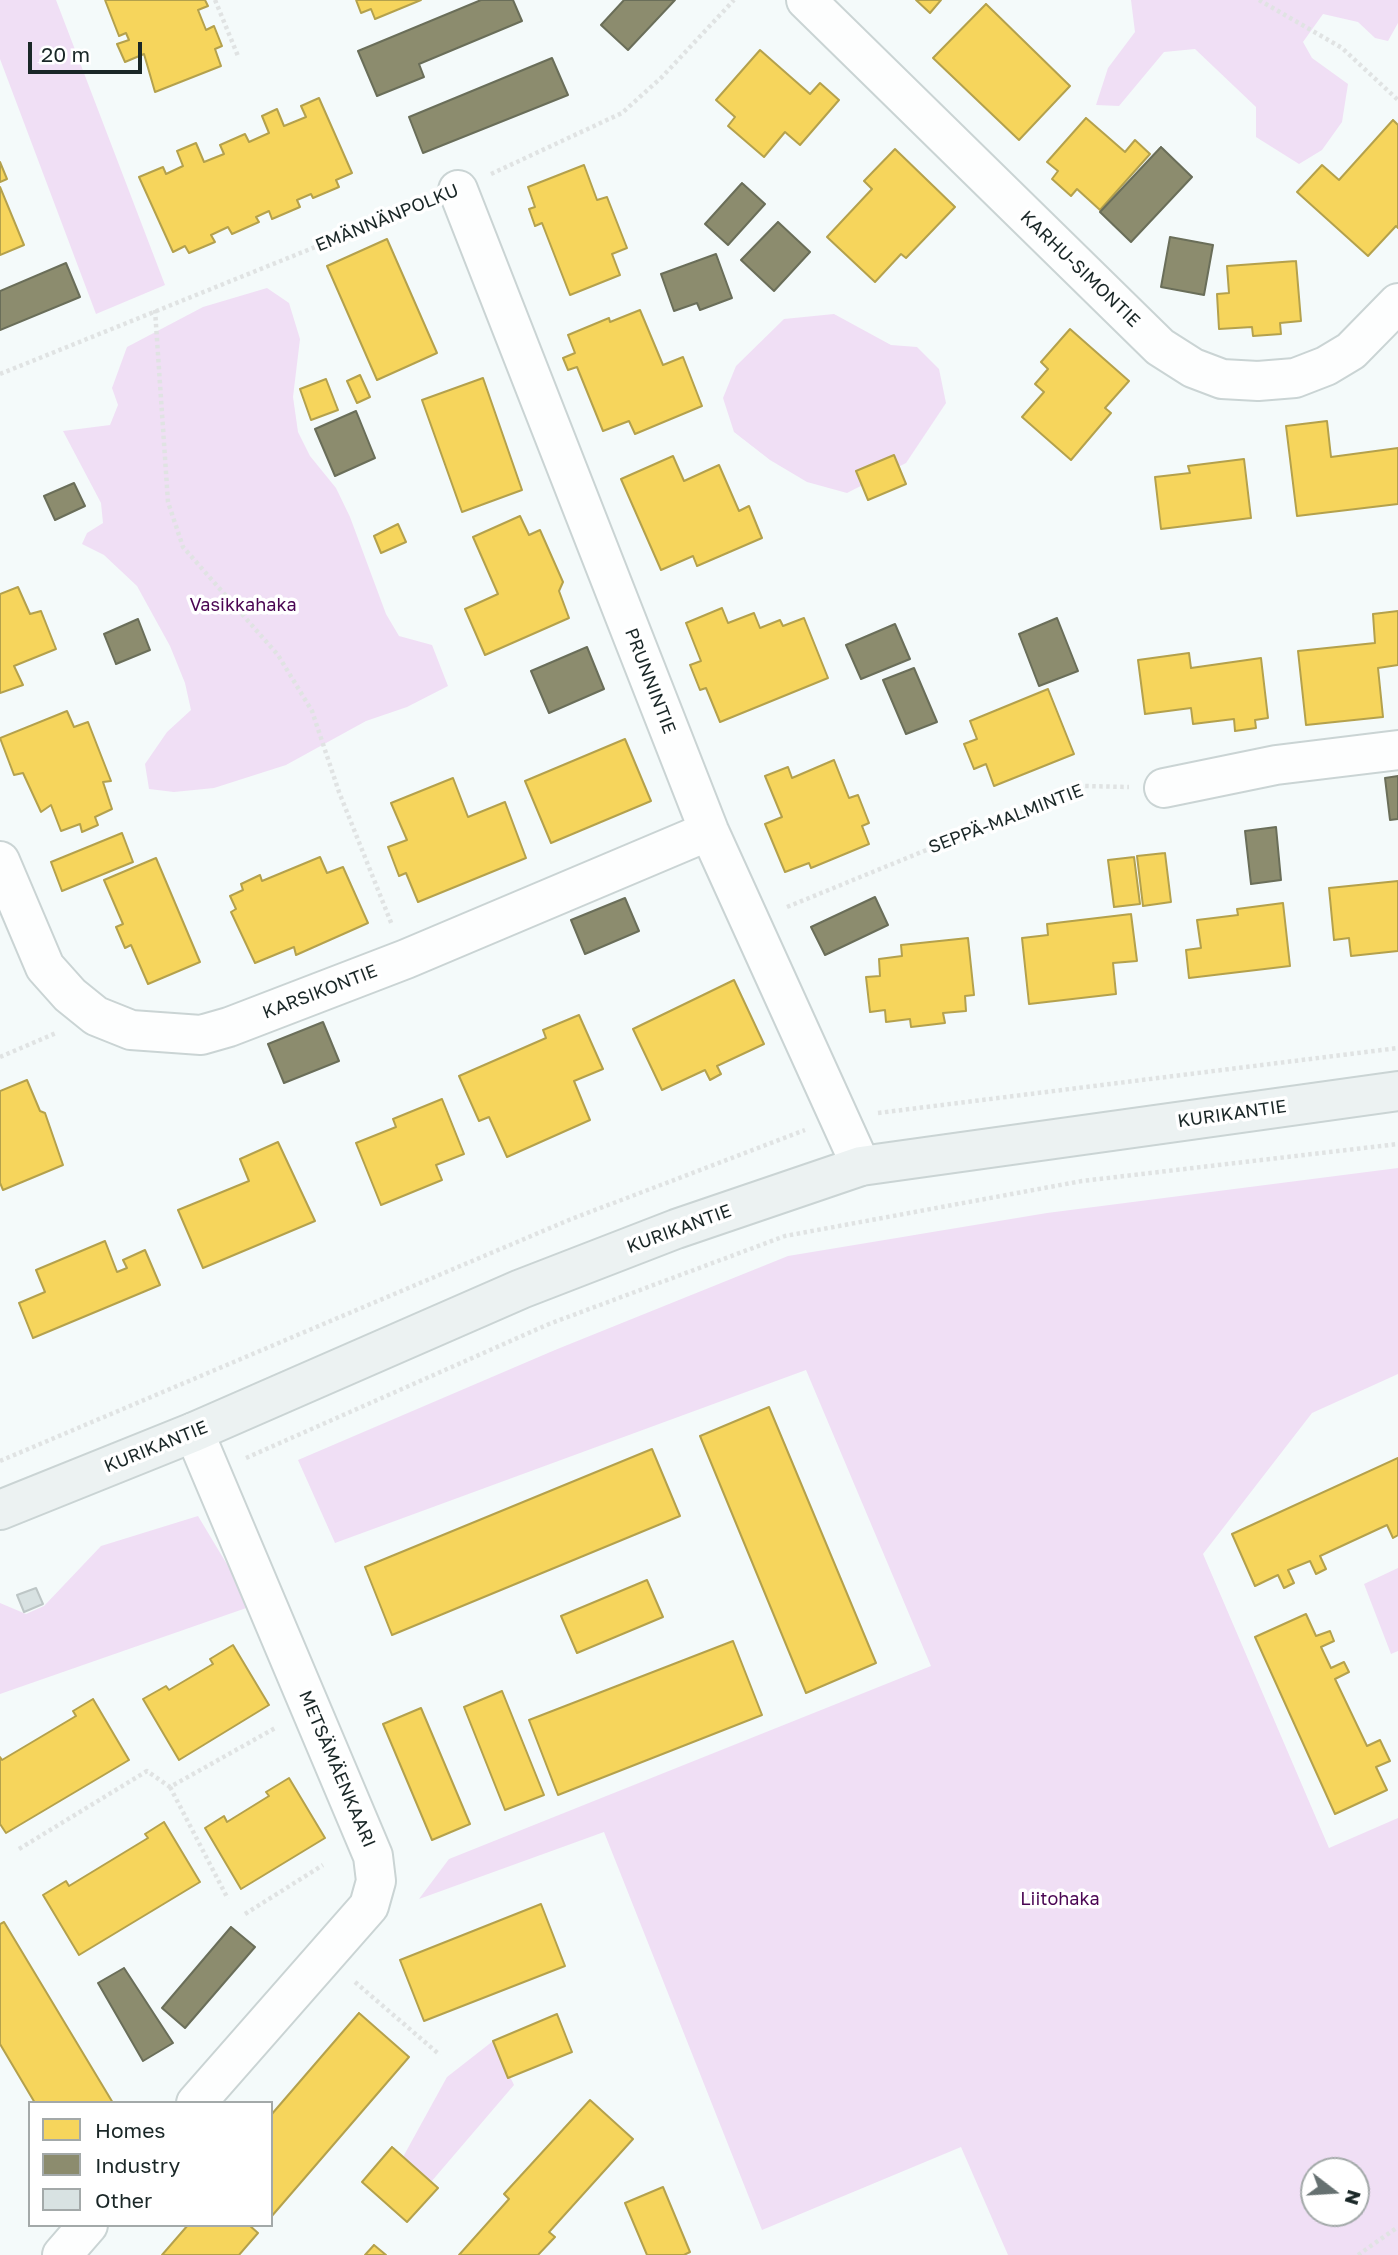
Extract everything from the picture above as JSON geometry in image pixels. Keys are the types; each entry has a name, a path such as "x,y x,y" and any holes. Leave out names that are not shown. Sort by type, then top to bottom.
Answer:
{"main road":[{"name":"KURIKANTIE","path":"0,1510 194,1432 521,1289 676,1229 861,1166 1398,1091"}],"street":[{"name":"KARHU-SIMONTIE","path":"806,0 1160,347 1193,368 1222,379 1258,381 1295,378 1326,366 1351,351 1398,303"},
{"name":"PRUNNINTIE","path":"458,190 709,831 861,1166"},
{"path":"1164,788 1276,765 1398,750"},
{"name":"KARSIKONTIE","path":"0,861 45,967 70,995 96,1016 131,1030 201,1035 229,1027 405,959 709,831"},
{"name":"METSÄMÄENKAARI","path":"194,1432 373,1856 376,1881 369,1906 198,2101"},
{"path":"62,2255 86,2227"}],"path":[{"path":"215,0 238,56"},
{"name":"EMÄNNÄNPOLKU","path":"0,374 458,190 622,113 662,77 734,0"},
{"path":"1259,0 1342,48 1398,100"},
{"path":"155,310 168,502 183,547 278,655 312,710 339,792 405,959"},
{"name":"SEPPÄ-MALMINTIE","path":"750,923 1083,786 1164,788"},
{"path":"0,1057 96,1016"},
{"path":"213,1472 549,1324 785,1236 1082,1181 1398,1144"},
{"path":"170,1787 311,1707"},
{"path":"19,1849 147,1771 170,1787 228,1899"},
{"path":"245,1914 323,1865"},
{"path":"325,1956 440,2055"},
{"path":"1358,2255 1398,2227"}],"green space":[{"path":"0,0 56,0 165,285 96,314 0,59"},
{"path":"1131,0 1398,0 1398,23 1388,41 1375,38 1358,22 1323,14 1303,42 1312,58 1348,84 1342,122 1322,150 1299,164 1256,137 1256,107 1195,49 1164,52 1119,106 1096,105 1108,68 1135,32"},
{"name":"Vasikkahaka","path":"267,288 289,303 300,339 293,397 298,432 310,456 336,488 350,517 386,614 399,636 432,645 448,686 407,707 366,721 286,765 214,788 174,792 149,789 145,764 167,732 191,710 185,683 170,646 137,586 104,555 82,544 87,533 103,523 101,503 63,431 110,425 118,405 112,388 127,347 203,307"},
{"path":"834,314 891,345 917,347 939,369 946,403 906,463 847,493 807,482 770,460 734,432 723,398 736,366 784,319"},
{"name":"Liitohaka","path":"1398,1168 1398,1374 1312,1413 1203,1554 1329,1848 1398,1818 1398,2255 1008,2255 961,2147 762,2230 604,1832 419,1899 449,1859 931,1666 806,1370 335,1543 298,1460 555,1350 788,1256 1047,1213"},
{"path":"198,1516 252,1606 0,1694 0,1603 26,1614 44,1606 101,1546"},
{"path":"1398,1568 1398,1651 1391,1654 1364,1584"},
{"path":"493,2041 514,2085 431,2182 403,2157 447,2077"}],"building: Homes":[{"path":"105,0 205,0 208,6 198,10 206,30 214,26 222,46 215,49 221,66 155,92 144,54 125,62 117,44 129,40 126,33 119,36"},
{"path":"356,0 421,0 375,19 371,9 361,13"},
{"path":"916,0 941,0 930,13"},
{"path":"986,4 1070,86 1019,140 933,58"},
{"path":"760,50 810,94 820,83 839,100 800,145 785,132 764,157 728,126 735,117 716,100"},
{"path":"319,98 352,173 336,180 339,187 313,198 311,194 297,200 300,207 272,219 269,211 256,217 259,222 232,234 228,227 211,235 215,242 189,253 185,246 173,252 139,177 163,167 166,174 183,166 177,151 196,143 204,162 224,154 220,145 245,134 249,142 269,133 262,116 277,109 284,126 306,117 301,106"},
{"path":"1086,118 1125,152 1135,140 1150,154 1100,210 1077,189 1071,196 1052,179 1058,171 1047,162"},
{"path":"1393,120 1398,125 1398,228 1396,226 1368,256 1297,192 1322,165 1339,180"},
{"path":"895,149 955,207 906,258 901,254 875,282 827,237 872,189 864,181"},
{"path":"0,162 7,179 0,182"},
{"path":"584,165 597,200 607,197 627,248 612,254 620,275 570,295 542,223 535,226 529,209 535,207 528,187"},
{"path":"0,187 24,245 0,255"},
{"path":"387,239 437,353 377,380 327,266"},
{"path":"1296,261 1301,321 1280,323 1281,334 1253,336 1252,327 1219,329 1217,294 1229,293 1227,266"},
{"path":"640,310 663,365 683,357 702,406 635,434 629,421 603,431 577,367 568,370 563,358 575,353 568,335 609,318 610,322"},
{"path":"1070,329 1129,381 1105,408 1111,413 1071,460 1022,417 1044,392 1035,384 1048,369 1041,362"},
{"path":"360,375 370,397 357,403 347,381"},
{"path":"483,378 522,490 462,512 422,400"},
{"path":"326,379 338,410 311,420 300,389"},
{"path":"1327,421 1331,457 1398,448 1398,504 1297,516 1286,426"},
{"path":"894,455 906,484 868,500 856,471"},
{"path":"673,456 684,481 719,465 739,511 749,506 762,538 697,566 693,556 661,570 621,479"},
{"path":"1244,459 1251,518 1161,529 1155,477 1190,473 1188,466"},
{"path":"520,516 529,535 540,530 563,582 559,591 569,618 485,655 465,609 498,594 473,537"},
{"path":"398,524 406,542 381,553 374,536"},
{"path":"18,587 30,614 41,611 56,649 14,666 23,685 0,693 0,594"},
{"path":"722,608 728,623 754,613 760,628 780,620 783,626 804,618 828,678 720,722 706,688 700,690 690,665 701,661 686,623"},
{"path":"1398,611 1398,665 1378,668 1383,717 1306,725 1298,651 1375,643 1373,614"},
{"path":"1189,653 1191,668 1261,658 1268,718 1255,720 1256,728 1235,731 1234,719 1193,724 1191,708 1145,714 1138,660"},
{"path":"1048,689 1074,754 994,786 986,764 974,769 964,744 977,739 970,721"},
{"path":"67,711 74,727 88,722 111,781 103,782 112,809 95,817 98,825 82,832 80,824 61,831 51,805 41,812 23,773 14,775 0,738"},
{"path":"625,739 651,801 551,843 525,781"},
{"path":"834,760 849,798 858,795 869,823 862,826 869,844 811,868 809,863 785,872 765,824 782,817 765,776 788,767 792,778"},
{"path":"453,778 468,817 505,802 526,858 418,902 406,873 399,876 388,847 407,840 391,803"},
{"path":"122,833 133,862 62,891 51,862"},
{"path":"1165,853 1171,902 1143,906 1137,856"},
{"path":"320,857 327,873 343,867 368,923 296,955 294,947 255,963 231,912 236,909 230,896 243,890 241,884 260,875 262,881"},
{"path":"1134,857 1140,904 1114,907 1108,860"},
{"path":"156,858 200,962 148,984 131,945 125,948 116,927 123,924 104,880"},
{"path":"1398,881 1398,951 1351,956 1349,938 1334,940 1329,888"},
{"path":"1283,903 1290,966 1189,978 1186,950 1201,948 1197,920 1238,915 1237,909"},
{"path":"1131,914 1137,961 1113,963 1116,994 1029,1004 1022,938 1048,935 1047,924"},
{"path":"968,938 974,995 965,996 966,1011 943,1013 945,1023 911,1027 910,1019 886,1022 885,1010 870,1012 866,977 880,976 879,959 902,956 901,945"},
{"path":"734,980 764,1044 717,1066 721,1074 710,1080 705,1070 662,1090 633,1029"},
{"path":"579,1015 603,1069 574,1081 590,1120 507,1157 489,1117 479,1121 459,1076 546,1038 543,1030"},
{"path":"27,1080 40,1111 45,1113 63,1165 3,1190 0,1183 0,1091"},
{"path":"442,1099 464,1154 436,1165 442,1180 381,1205 356,1143 396,1127 393,1119"},
{"path":"278,1142 315,1221 203,1268 178,1210 249,1181 240,1159"},
{"path":"105,1241 117,1272 127,1268 123,1260 145,1250 160,1285 33,1338 19,1303 45,1292 36,1270"},
{"path":"769,1407 876,1663 806,1693 700,1436"},
{"path":"652,1449 680,1516 392,1635 365,1567"},
{"path":"1398,1458 1398,1535 1393,1538 1387,1525 1320,1556 1326,1569 1316,1574 1310,1561 1288,1570 1294,1583 1284,1588 1278,1575 1255,1586 1232,1534"},
{"path":"647,1580 663,1617 577,1653 561,1616"},
{"path":"1306,1614 1316,1636 1330,1631 1334,1641 1321,1647 1331,1668 1344,1662 1349,1672 1335,1679 1367,1746 1380,1740 1390,1761 1376,1767 1387,1790 1335,1814 1255,1637"},
{"path":"733,1641 762,1715 558,1795 529,1720"},
{"path":"233,1645 269,1705 179,1760 143,1699 166,1686 169,1690 213,1664 210,1659"},
{"path":"502,1691 544,1795 505,1810 464,1707"},
{"path":"93,1699 129,1760 6,1833 0,1824 0,1757 2,1760 76,1716 73,1711"},
{"path":"421,1708 470,1824 432,1840 383,1724"},
{"path":"289,1778 325,1838 241,1889 205,1828 224,1816 227,1822 269,1796 266,1792"},
{"path":"164,1822 200,1882 79,1955 43,1895 66,1881 69,1886 148,1838 145,1834"},
{"path":"541,1904 565,1966 424,2021 400,1960"},
{"path":"4,1922 112,2101 34,2101 0,2044 0,1924"},
{"path":"359,2013 409,2057 273,2215 273,2113"},
{"path":"557,2014 572,2052 508,2078 493,2041"},
{"path":"590,2100 633,2139 549,2232 555,2237 538,2255 459,2255 509,2199 504,2194"},
{"path":"392,2147 438,2188 407,2222 362,2182"},
{"path":"663,2187 690,2252 684,2255 647,2255 625,2203"},
{"path":"186,2227 251,2227 258,2233 239,2255 162,2255"},
{"path":"374,2245 386,2255 365,2255"}],"building: Industry":[{"path":"481,0 513,0 522,21 419,64 424,77 377,96 358,51"},
{"path":"624,0 675,0 628,50 601,25"},
{"path":"552,58 568,95 423,153 409,117"},
{"path":"1161,147 1192,177 1131,242 1100,212"},
{"path":"742,183 765,204 728,245 705,224"},
{"path":"778,222 810,252 774,291 741,260"},
{"path":"1170,237 1213,245 1204,295 1161,287"},
{"path":"716,254 732,298 700,310 697,303 674,311 661,274"},
{"path":"66,263 80,297 0,330 0,291"},
{"path":"356,411 375,458 335,476 315,429"},
{"path":"74,483 85,506 55,520 44,496"},
{"path":"1057,618 1078,671 1039,686 1019,634"},
{"path":"138,619 150,650 116,664 104,634"},
{"path":"895,624 910,659 861,679 846,645"},
{"path":"587,647 604,689 549,713 531,671"},
{"path":"914,668 937,722 906,734 883,680"},
{"path":"1398,776 1398,819 1390,820 1385,778"},
{"path":"1276,827 1281,880 1251,884 1245,831"},
{"path":"875,897 888,925 825,955 811,927"},
{"path":"625,898 639,931 585,954 571,920"},
{"path":"323,1022 339,1061 284,1083 268,1044"},
{"path":"231,1927 255,1947 185,2028 162,2008"},
{"path":"124,1968 173,2043 143,2061 98,1983"}],"building: Other":[{"path":"36,1588 43,1604 24,1612 17,1595"}]}
